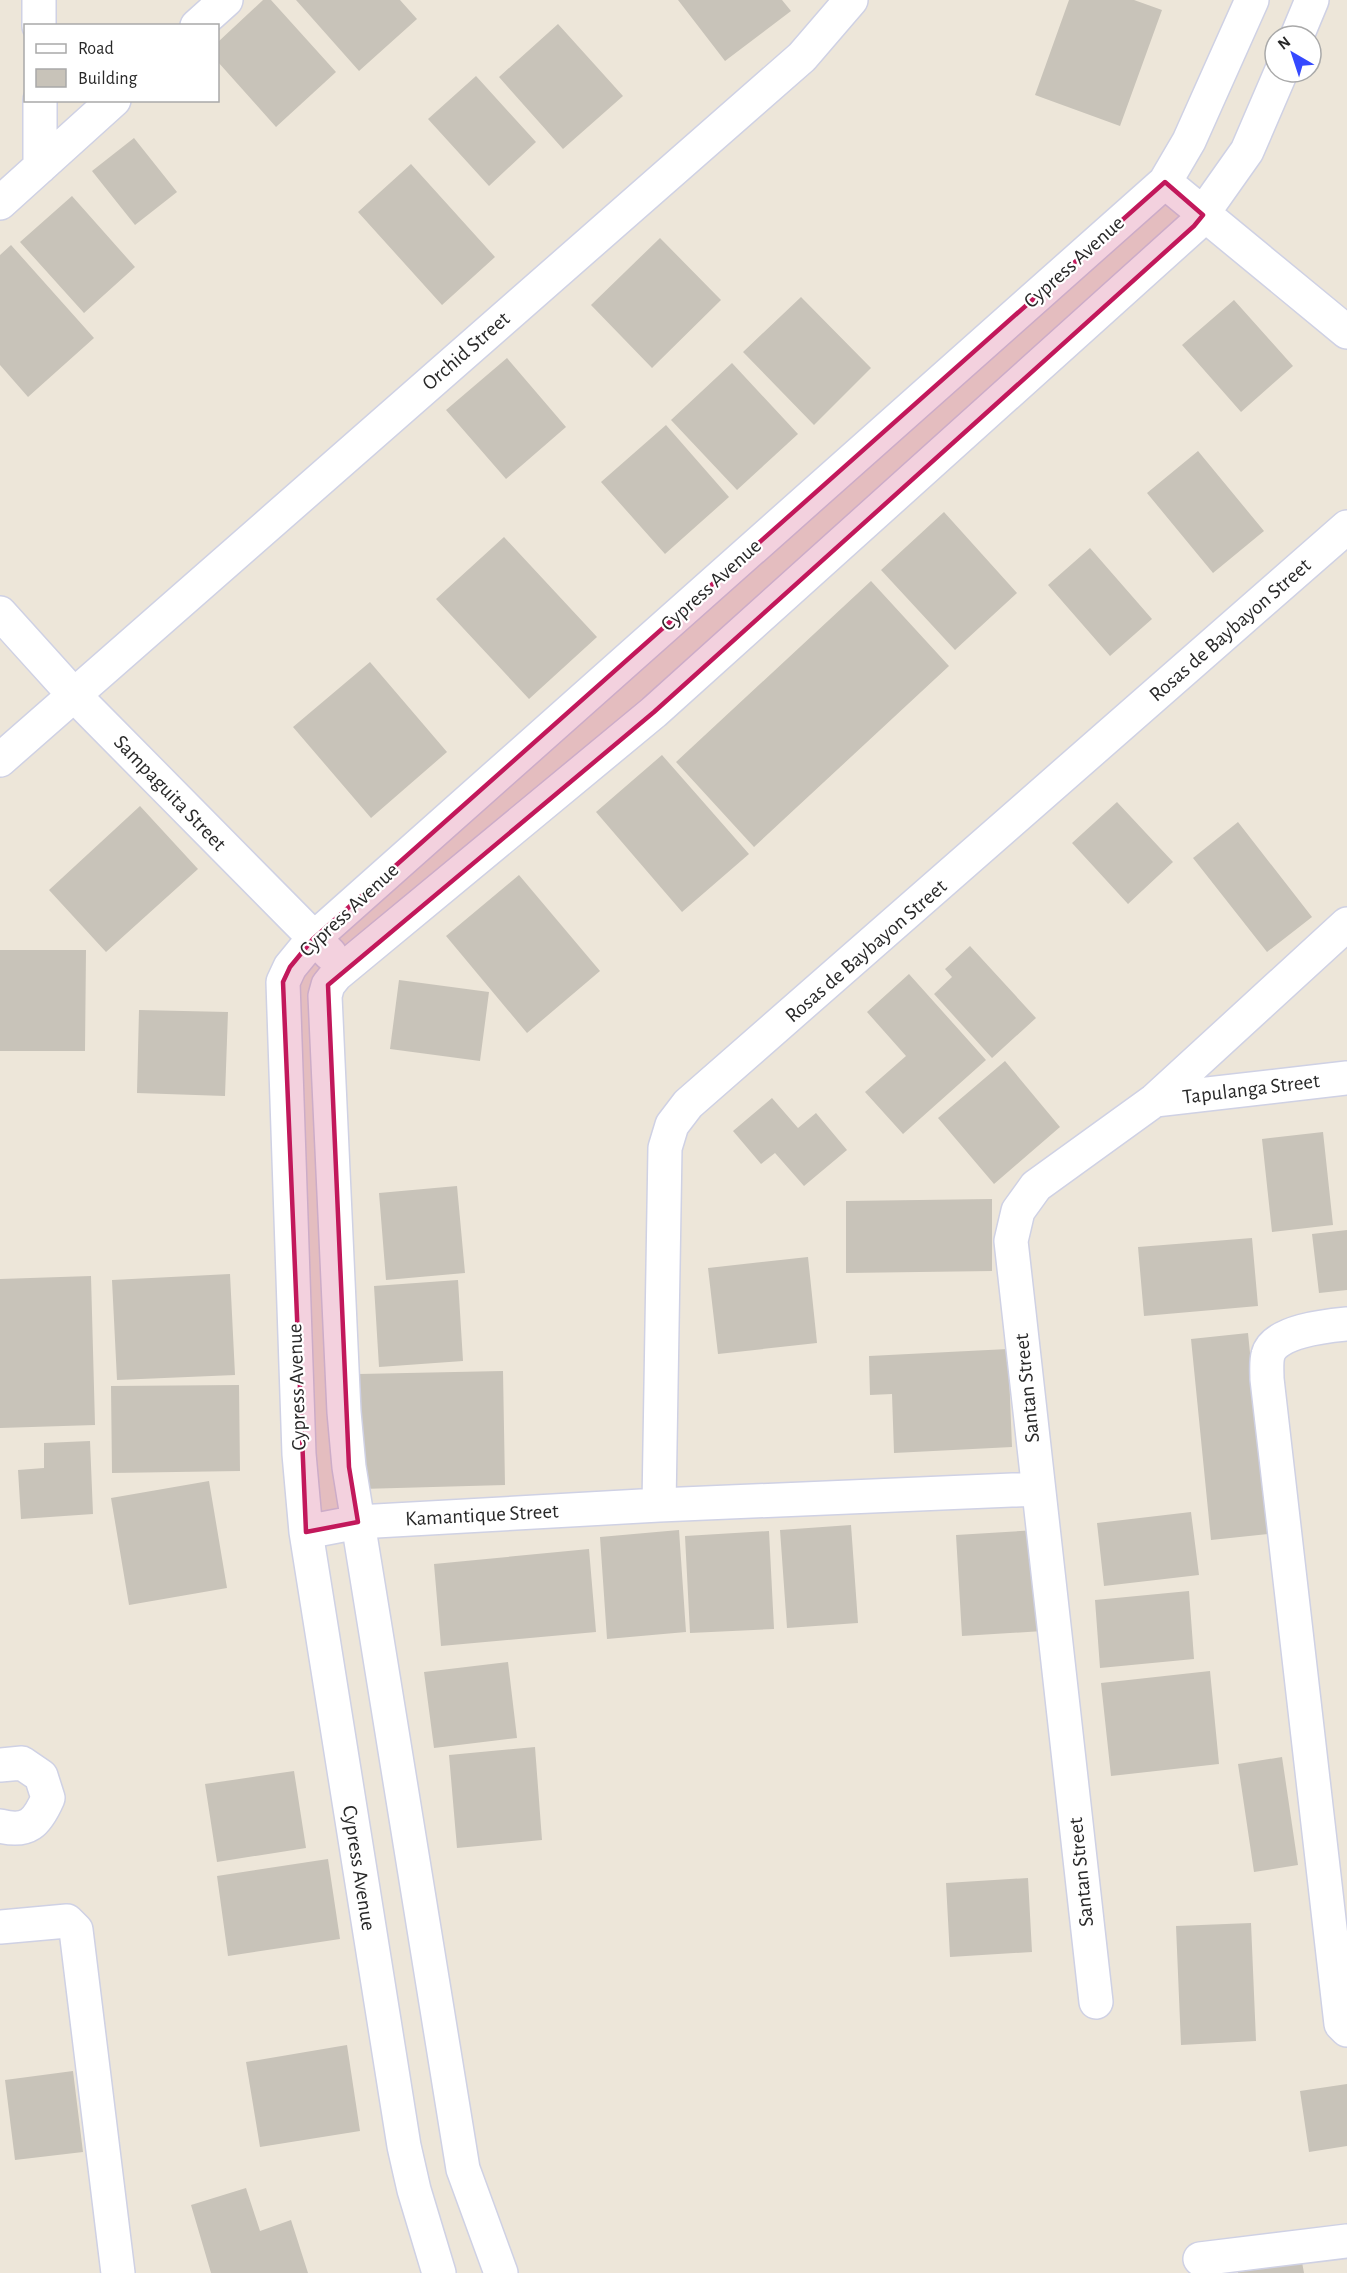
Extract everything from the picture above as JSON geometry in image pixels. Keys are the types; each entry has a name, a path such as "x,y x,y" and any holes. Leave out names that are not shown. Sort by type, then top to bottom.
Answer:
{"street":[{"path":"39,0 39,24"},
{"path":"199,24 226,0"},
{"name":"Orchid Street","path":"0,760 802,57 851,0"},
{"name":"Cypress Avenue","path":"439,2273 414,2190 404,2146 306,1532 299,1454 283,982 290,967 313,939 1165,182 1189,141 1252,0"},
{"path":"1302,24 1312,0"},
{"name":"Cypress Avenue","path":"501,2273 463,2169 358,1522 344,1412 325,996 328,986 345,968 654,712 1203,215 1247,151 1276,84"},
{"path":"40,102 40,167"},
{"path":"0,203 112,102"},
{"path":"1165,182 1347,332"},
{"name":"Rosas de Baybayon Street","path":"659,1504 665,1148 672,1125 688,1104 730,1070 1347,527"},
{"name":"Sampaguita Street","path":"0,613 74,695 313,939 345,968"},
{"name":"Santan Street","path":"1096,2002 1011,1241 1018,1211 1036,1186 1155,1100 1347,924"},
{"name":"Tapulanga Street","path":"1155,1100 1347,1078"},
{"path":"1347,1324 1320,1327 1282,1337 1268,1353 1267,1379 1341,2024 1347,2030"},
{"name":"Kamantique Street","path":"306,1532 358,1522 659,1504 1038,1489"},
{"path":"0,1765 22,1763 41,1776 48,1798 38,1819 17,1830 0,1826"},
{"path":"0,1927 68,1921 76,1930 118,2273"},
{"path":"1200,2259 1347,2241"}],"highlighted area":[{"path":"1165,182 1203,215 1194,226 654,712 328,985 349,1467 358,1522 306,1532 283,982 290,967 313,939"}],"building":[{"path":"263,0 271,0 336,72 276,127 219,63 219,41"},
{"path":"296,0 400,0 417,19 359,71"},
{"path":"678,0 782,0 791,11 725,61"},
{"path":"1069,0 1134,0 1162,10 1120,126 1035,95"},
{"path":"558,24 623,96 563,149 499,77"},
{"path":"476,76 536,142 489,186 428,119"},
{"path":"134,138 177,192 135,225 92,171"},
{"path":"411,164 495,257 442,305 358,212"},
{"path":"72,196 135,267 84,313 20,242"},
{"path":"660,238 721,300 652,368 591,305"},
{"path":"11,245 94,338 28,397 0,365 0,255"},
{"path":"801,297 871,368 814,425 743,352"},
{"path":"1234,300 1293,366 1241,412 1182,345"},
{"path":"507,358 566,427 506,479 446,410"},
{"path":"732,363 798,434 737,490 671,420"},
{"path":"666,425 729,497 665,554 601,482"},
{"path":"1198,451 1264,531 1213,573 1147,493"},
{"path":"944,512 1017,593 955,650 881,570"},
{"path":"504,537 597,637 529,699 436,599"},
{"path":"1090,548 1152,619 1110,656 1048,585"},
{"path":"871,581 949,666 754,847 676,762"},
{"path":"370,662 447,752 371,818 293,727"},
{"path":"662,755 749,854 682,912 596,812"},
{"path":"1117,802 1173,862 1128,904 1072,843"},
{"path":"140,806 198,869 106,952 49,890"},
{"path":"1238,822 1312,917 1267,952 1193,858"},
{"path":"519,875 600,971 527,1033 446,936"},
{"path":"970,946 1036,1018 992,1058 934,994 952,977 945,969"},
{"path":"0,950 86,950 85,1051 0,1051"},
{"path":"909,974 986,1060 903,1134 865,1092 906,1056 867,1012"},
{"path":"399,980 489,992 480,1061 390,1049"},
{"path":"139,1010 228,1012 225,1096 137,1093"},
{"path":"1005,1061 1060,1127 994,1184 938,1118"},
{"path":"772,1098 798,1128 816,1113 847,1150 804,1186 775,1153 761,1164 733,1131"},
{"path":"1323,1132 1333,1225 1272,1232 1262,1139"},
{"path":"457,1186 465,1273 386,1280 379,1193"},
{"path":"992,1199 992,1271 846,1273 846,1201"},
{"path":"1347,1230 1347,1290 1319,1293 1312,1234"},
{"path":"1252,1238 1258,1306 1144,1316 1138,1247"},
{"path":"808,1257 817,1343 718,1354 708,1268"},
{"path":"230,1274 235,1375 117,1380 112,1280"},
{"path":"91,1276 95,1425 0,1428 0,1279"},
{"path":"458,1280 463,1361 379,1367 374,1286"},
{"path":"1248,1333 1268,1534 1211,1540 1191,1339"},
{"path":"1008,1349 1012,1447 894,1453 892,1394 870,1395 869,1356"},
{"path":"503,1371 505,1485 361,1489 359,1374"},
{"path":"239,1385 240,1471 112,1473 111,1386"},
{"path":"90,1441 93,1514 21,1519 18,1470 44,1468 44,1443"},
{"path":"209,1481 227,1588 129,1605 111,1498"},
{"path":"1191,1512 1199,1575 1104,1586 1097,1523"},
{"path":"851,1525 858,1623 787,1628 780,1530"},
{"path":"679,1530 686,1632 607,1639 600,1537"},
{"path":"1037,1530 1043,1631 962,1636 956,1535"},
{"path":"769,1531 774,1629 690,1633 685,1536"},
{"path":"589,1549 596,1632 441,1646 434,1564"},
{"path":"1189,1591 1194,1659 1100,1668 1095,1600"},
{"path":"508,1662 517,1738 434,1748 424,1672"},
{"path":"1210,1671 1219,1764 1111,1776 1101,1683"},
{"path":"535,1747 542,1840 457,1848 449,1755"},
{"path":"1282,1757 1298,1865 1254,1872 1238,1764"},
{"path":"294,1771 306,1848 217,1862 205,1784"},
{"path":"328,1859 340,1939 228,1956 217,1876"},
{"path":"1028,1878 1032,1952 950,1957 946,1883"},
{"path":"1251,1923 1256,2041 1181,2045 1176,1926"},
{"path":"347,2045 360,2131 260,2147 246,2062"},
{"path":"73,2071 83,2152 15,2160 5,2080"},
{"path":"1347,2084 1347,2146 1309,2152 1300,2091"},
{"path":"246,2188 260,2231 291,2220 308,2273 211,2273 191,2205"},
{"path":"1302,2262 1304,2273 1238,2273 1238,2272"}]}
